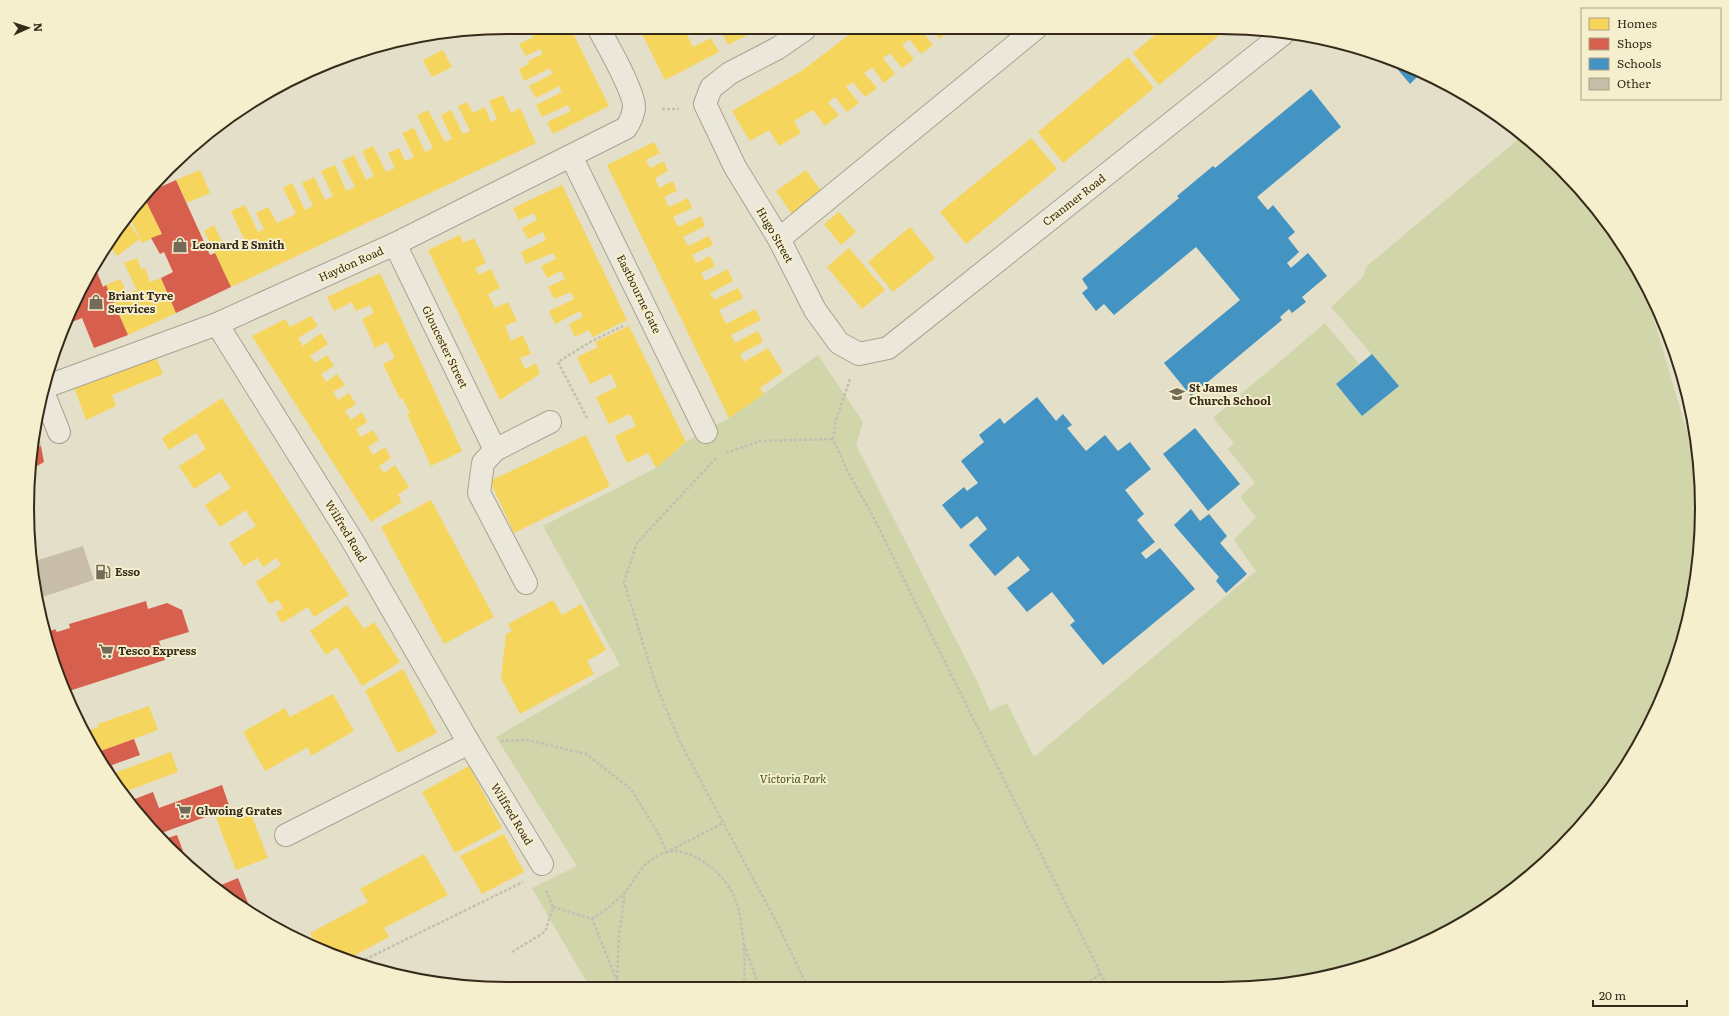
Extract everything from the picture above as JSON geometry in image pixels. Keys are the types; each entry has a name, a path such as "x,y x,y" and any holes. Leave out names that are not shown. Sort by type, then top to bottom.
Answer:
{"street":[{"path":"602,34 630,91 634,107"},
{"path":"705,104 711,88 730,73 778,48 798,34"},
{"path":"779,239 1029,34"},
{"name":"Cranmer Road","path":"859,354 888,348 1279,38"},
{"name":"Hugo Street","path":"705,104 735,167 779,239 815,310 839,343 859,354"},
{"name":"Haydon Road","path":"50,385 217,324 395,244 626,128 632,120 634,107"},
{"name":"Eastbourne Gate","path":"572,156 706,432"},
{"name":"Gloucester Street","path":"395,244 495,450"},
{"name":"Wilfred Road","path":"217,324 352,540 541,869"},
{"path":"46,401 59,432"},
{"path":"526,583 479,494 483,464 495,450 550,422"},
{"path":"286,835 469,743"}],"path":[{"path":"634,107 671,110 705,104"},
{"path":"587,418 557,360 648,312"},
{"path":"859,354 836,420 833,439 849,474 873,516 1105,982"},
{"path":"725,453 760,441 833,439"},
{"path":"718,456 637,543 624,582 656,685 680,742 778,925 805,982"},
{"path":"469,743 528,740 586,754 631,789 657,831 667,852"},
{"path":"667,852 723,823"},
{"path":"592,919 612,905 625,891 640,868 660,854 677,850 701,858 723,878 737,903 743,940 744,982"},
{"path":"364,960 541,869 553,907 545,932 512,952"},
{"path":"617,980 619,936 625,891"},
{"path":"553,907 592,919"},
{"path":"592,919 617,980"},
{"path":"743,940 758,982"},
{"path":"1090,982 1100,974"}],"green space":[{"name":"Victoria Park","path":"1518,139 1556,173 1577,195 1597,219 1631,271 1651,309 1691,446 1695,508 1691,570 1679,631 1670,660 1646,718 1615,771 1597,797 1577,821 1534,864 1510,884 1484,902 1431,933 1373,957 1344,966 1283,978 1221,982 587,982 532,888 577,866 496,737 620,665 543,526 656,468 686,442 729,418 818,355 863,422 856,445 978,683 990,711 1007,703 1034,757 1256,571 1234,540 1256,517 1240,497 1255,483 1228,449 1234,443 1213,418 1325,323 1359,364 1336,384 1362,416 1399,386 1331,307 1362,278 1367,266"}],"building: Homes":[{"path":"532,34 573,34 609,106 553,134 547,122 571,111 568,105 542,117 536,105 562,92 559,86 536,98 529,86 552,74 550,68 524,81 519,69 529,64 528,61 543,54 540,49 526,56 519,44 533,37"},
{"path":"642,34 686,34 693,47 711,38 719,52 665,80"},
{"path":"723,34 749,34 728,45"},
{"path":"850,34 924,34 933,45 921,54 909,39 902,45 914,59 902,68 890,53 883,58 895,74 884,83 872,67 864,73 877,88 865,97 853,82 846,87 859,103 847,112 835,97 828,103 839,115 825,126 813,110 794,121 801,133 779,146 769,130 750,141 732,111 803,70"},
{"path":"936,34 946,34 939,39"},
{"path":"1157,34 1221,34 1159,85 1133,53"},
{"path":"443,50 452,67 432,77 423,60"},
{"path":"1128,57 1154,88 1063,163 1038,132"},
{"path":"503,95 511,113 520,108 536,143 231,287 204,231 214,225 225,248 244,239 231,211 245,205 258,232 264,229 256,213 268,207 277,223 296,214 283,188 292,183 305,210 313,206 302,183 314,177 325,200 333,196 321,171 335,165 346,191 355,187 342,161 354,155 366,180 374,176 362,151 373,146 386,172 395,168 388,153 399,148 405,161 414,157 402,133 414,128 425,152 433,148 417,115 428,110 445,142 452,139 441,115 451,110 463,134 470,131 458,106 467,102 473,113 485,107 491,122 497,119 489,101"},
{"path":"1031,138 1057,169 966,244 940,212"},
{"path":"654,142 660,153 646,160 650,168 664,161 668,171 655,178 659,188 673,181 677,191 664,197 669,207 688,198 692,208 673,217 678,227 701,216 705,226 683,237 688,246 709,236 713,245 692,255 696,263 710,256 715,266 701,273 705,281 728,269 733,281 710,293 714,300 738,288 743,298 719,310 726,324 755,309 761,320 731,335 735,343 758,331 763,342 740,354 744,362 768,348 783,372 760,388 764,394 729,418 607,165"},
{"path":"200,170 210,193 187,203 176,180"},
{"path":"806,170 824,195 794,217 776,191"},
{"path":"562,185 627,320 593,337 589,330 575,337 569,324 583,317 580,311 555,324 549,311 574,299 571,292 554,299 548,287 565,279 561,271 547,278 541,266 556,259 553,253 526,264 521,252 546,240 543,232 528,239 522,228 537,220 534,213 519,220 513,208"},
{"path":"146,202 162,234 142,243 131,220"},
{"path":"839,212 856,232 841,245 824,224"},
{"path":"129,223 140,239 117,256 112,249"},
{"path":"910,227 935,258 893,292 868,262"},
{"path":"460,235 463,243 474,238 486,263 475,268 479,275 491,269 500,288 488,294 495,308 508,302 517,321 505,326 511,341 523,335 531,354 520,358 525,369 536,363 540,374 500,400 428,250"},
{"path":"849,248 885,290 862,309 827,267"},
{"path":"137,258 141,269 145,268 150,282 161,278 176,313 128,335 106,285 120,279 127,293 137,290 124,263"},
{"path":"380,273 462,451 431,466 407,414 410,413 402,398 400,399 383,364 395,358 387,342 375,348 362,319 374,313 370,305 356,311 352,302 334,311 327,297"},
{"path":"311,316 318,326 298,338 303,346 321,333 328,344 310,356 315,363 327,355 334,366 321,374 326,382 337,374 345,385 333,392 338,400 349,393 356,404 345,411 351,420 362,412 367,422 356,429 361,437 373,430 379,440 368,447 373,455 385,447 391,458 379,466 384,473 395,465 409,487 398,495 402,502 371,522 252,336 285,319 290,327"},
{"path":"629,326 686,442 656,468 648,453 627,463 615,436 636,426 630,414 609,424 596,397 617,387 611,374 590,384 577,357 598,347 595,342"},
{"path":"155,355 163,374 112,395 116,406 86,420 73,384"},
{"path":"222,398 349,595 314,617 308,607 282,623 276,613 283,608 278,599 270,604 256,582 281,565 276,558 263,567 257,558 244,566 229,543 256,526 246,510 220,527 205,505 231,488 220,472 194,489 179,466 206,449 196,433 169,450 162,438"},
{"path":"586,435 610,486 514,533 490,481"},
{"path":"431,500 494,617 444,644 381,527"},
{"path":"553,600 562,615 581,604 606,650 587,661 594,674 520,714 501,678 506,634 512,631 508,624"},
{"path":"347,605 364,629 374,622 400,662 362,686 337,647 326,655 310,631"},
{"path":"403,669 437,733 398,753 365,691"},
{"path":"333,694 354,731 311,756 308,747 265,771 243,732 285,708 290,717"},
{"path":"149,706 158,730 101,751 90,730 98,727 98,724"},
{"path":"171,752 178,772 128,791 115,773"},
{"path":"469,766 502,828 455,853 422,792"},
{"path":"248,806 268,858 236,870 216,818"},
{"path":"504,834 524,872 482,894 460,856"},
{"path":"424,854 448,895 384,928 389,937 353,956 314,940 310,933 368,902 360,889"}],"building: Shops":[{"name":"Leonard E Smith","path":"176,180 210,255 215,253 231,287 176,313 161,278 173,272 164,252 160,254 151,238 162,234 146,202 159,188"},
{"name":"Briant Tyre Services","path":"97,272 103,287 106,285 128,335 94,348 82,318 72,322"},
{"path":"41,446 44,462 36,467 38,447"},
{"name":"Tesco Express","path":"146,601 148,609 167,603 182,610 189,632 159,641 165,660 71,690 50,631 55,629 57,632 70,628 69,624"},
{"path":"134,739 140,755 112,765 115,772 101,751"},
{"name":"Glwoing Grates","path":"222,785 230,808 163,832 134,799 153,792 159,808"},
{"path":"177,835 183,851 182,851 168,838"},
{"path":"238,878 248,904 245,902 221,885"}],"building: Schools":[{"path":"1396,68 1417,77 1410,84"},
{"path":"1311,89 1341,127 1257,197 1268,210 1273,205 1295,232 1288,238 1299,252 1287,263 1291,268 1308,253 1327,276 1302,297 1306,302 1292,313 1289,309 1280,317 1282,320 1191,396 1164,363 1240,300 1196,247 1114,315 1104,304 1096,311 1082,293 1088,288 1082,279 1179,198 1177,196 1213,166 1215,168"},
{"path":"1372,354 1399,386 1362,416 1336,384"},
{"path":"1037,397 1056,421 1063,414 1072,425 1067,428 1086,451 1105,435 1118,451 1130,442 1151,469 1125,490 1144,514 1137,520 1155,542 1141,553 1146,559 1160,548 1195,589 1103,665 1070,625 1075,621 1052,592 1027,612 1007,588 1030,570 1018,556 995,576 969,545 987,529 977,516 961,529 942,505 964,487 967,491 978,483 961,461 984,442 979,435 1000,418 1004,424"},
{"path":"1195,428 1240,484 1208,511 1163,454"},
{"path":"1191,509 1200,521 1209,514 1227,536 1220,543 1247,574 1226,593 1216,581 1219,577 1174,525"}],"building: Other":[{"path":"39,439 41,446 38,447"},
{"path":"83,546 94,580 42,597 37,560"}],"place":[{"name":"Leonard E Smith","path":"180,245"},
{"name":"Briant Tyre Services","path":"96,302"},
{"name":"St James Church School","path":"1177,394"},
{"name":"Esso","path":"103,572"},
{"name":"Tesco Express","path":"106,651"},
{"name":"Glwoing Grates","path":"184,811"}]}
